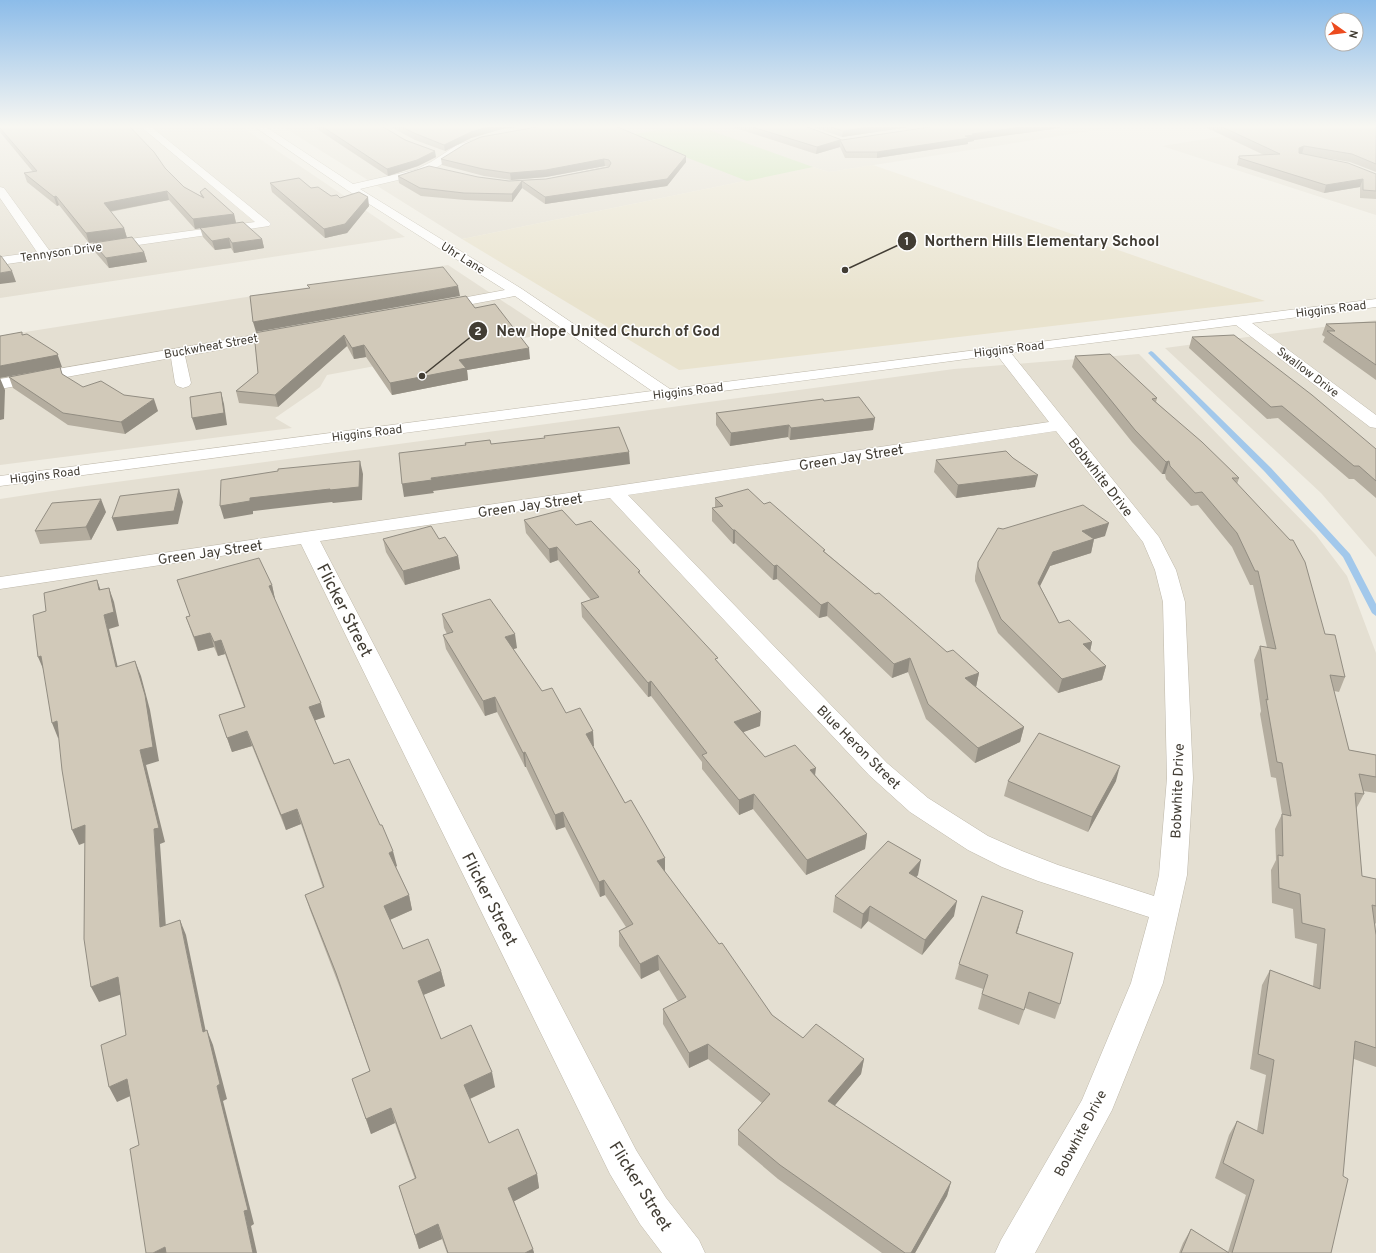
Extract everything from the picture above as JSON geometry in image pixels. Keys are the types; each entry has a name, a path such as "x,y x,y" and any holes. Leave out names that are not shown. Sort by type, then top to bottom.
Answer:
{"street":[{"name":"Tennyson Drive","path":"0,261 265,224 215,183"},
{"name":"Uhr Lane","path":"344,183 517,292 667,394"},
{"path":"351,188 372,183"},
{"path":"0,190 45,254"},
{"path":"424,309 517,292"},
{"name":"Higgins Road","path":"0,481 1001,350 1376,303"},
{"name":"Swallow Drive","path":"1240,320 1376,423"},
{"name":"Buckwheat Street","path":"0,384 301,331"},
{"name":"Bobwhite Drive","path":"1001,350 1152,541 1162,560 1170,581 1174,602 1180,778 1173,875 1147,983 1095,1110 1014,1253"},
{"path":"177,352 183,383"},
{"name":"Green Jay Street","path":"0,583 1061,425"},
{"name":"Blue Heron Street","path":"615,492 878,769 919,806 978,843 1012,859 1048,873 1165,911"},
{"name":"Flicker Street","path":"308,538 623,1162 653,1211 686,1253"}],"shaded area":[{"path":"0,183 326,183 405,237 0,298"},
{"path":"373,183 733,183 462,239"},
{"path":"733,183 926,183 1265,301 679,370 462,239"},
{"path":"1278,183 1376,183 1376,215"},
{"path":"448,265 551,333 327,375 320,387 275,418 292,428 0,465 0,336"},
{"path":"1376,320 1376,557 1321,493 1165,348"},
{"path":"1139,354 1316,535 1347,576 1376,653 1376,1253 0,1253 0,499 79,487 954,369"}],"building":[{"path":"37,183 180,183 204,198 200,192 205,188 234,214 193,219 167,191 104,203 124,228 86,233 56,196 54,197"},
{"path":"271,183 306,183 311,188 318,187 331,196 337,195 340,198 359,192 368,197 345,224 324,229"},
{"path":"412,183 520,183 512,194 464,193 420,188"},
{"path":"526,183 637,183 545,197"},
{"path":"1321,183 1335,183 1326,185"},
{"path":"1363,183 1376,183 1376,191 1363,190"},
{"path":"243,222 262,239 232,243 229,238 212,241 200,228"},
{"path":"132,237 144,252 106,258 93,243"},
{"path":"1,256 12,271 0,273"},
{"path":"443,267 458,286 253,322 250,296 310,288 307,285"},
{"path":"466,296 475,308 495,304 529,348 459,360 466,368 390,383 364,345 352,348 344,335 275,395 236,391 258,373 254,333"},
{"path":"1376,322 1376,365 1327,331 1335,331 1326,324"},
{"path":"22,332 22,335 27,334 58,355 0,366 0,336"},
{"path":"1234,335 1312,395 1376,449 1376,481 1359,466 1354,466 1282,406 1271,407 1192,337"},
{"path":"1110,354 1157,398 1152,399 1202,442 1239,478 1232,478 1290,540 1293,540 1305,562 1325,634 1335,635 1345,677 1330,675 1349,750 1376,755 1376,777 1359,774 1364,794 1355,793 1362,876 1376,879 1376,906 1372,905 1376,935 1376,1048 1355,1041 1343,1176 1348,1179 1331,1253 1232,1253 1254,1180 1223,1163 1237,1121 1263,1134 1274,1060 1258,1054 1270,970 1320,989 1325,929 1302,923 1300,894 1279,888 1278,855 1283,856 1282,814 1291,816 1282,763 1277,762 1266,699 1268,700 1260,646 1276,649 1258,571 1255,571 1237,533 1202,492 1195,493 1170,466 1169,461 1166,462 1135,430 1075,356"},
{"path":"60,367 62,374 83,387 101,381 124,395 154,399 121,422 63,413 9,377"},
{"path":"221,392 224,413 192,418 190,397"},
{"path":"859,397 875,418 791,428 789,425 731,433 716,413 823,399 824,401"},
{"path":"619,427 629,452 431,478 432,480 402,484 399,453 466,445 465,443 490,440 491,444 545,438 544,436"},
{"path":"1006,451 1013,458 1038,475 958,485 936,460"},
{"path":"360,461 359,487 250,498 250,501 220,506 221,480 278,471 278,469"},
{"path":"179,489 174,511 112,518 120,496"},
{"path":"748,489 764,504 770,502 825,550 823,551 875,594 879,593 947,652 953,650 979,673 965,678 1024,727 978,748 928,704 910,658 894,664 828,602 821,605 777,565 774,566 735,530 733,530 712,508 723,506 715,498"},
{"path":"101,499 86,527 35,531 52,503"},
{"path":"1083,505 1109,523 1082,531 1094,539 1053,552 1038,583 1059,623 1069,620 1092,642 1083,644 1106,666 1062,679 1001,619 978,567 978,562 998,528 1003,529"},
{"path":"562,510 576,525 591,521 640,571 638,572 718,658 715,659 761,712 734,722 765,757 795,745 816,768 810,770 867,834 807,860 754,794 739,800 702,755 707,753 651,681 648,683 581,603 599,597 557,547 549,549 524,520"},
{"path":"431,526 439,539 445,537 458,556 403,571 383,539"},
{"path":"259,558 272,585 269,586 321,703 309,707 334,764 349,759 380,825 382,825 393,851 389,853 409,895 384,906 403,949 428,939 441,971 418,981 441,1039 471,1025 492,1072 464,1085 489,1143 518,1129 537,1174 508,1188 533,1249 525,1253 448,1253 438,1224 415,1235 399,1186 416,1178 391,1108 366,1119 352,1079 370,1071 336,973 305,895 324,887 297,809 281,815 247,731 227,738 219,715 245,707 221,640 214,642 210,633 194,637 186,617 190,616 177,580"},
{"path":"97,580 99,590 109,588 114,612 104,615 116,667 135,661 145,695 153,747 140,750 159,828 154,829 160,927 180,920 203,1032 207,1030 220,1084 217,1086 248,1210 244,1211 253,1253 166,1253 165,1247 153,1253 146,1253 130,1149 139,1145 127,1079 109,1087 101,1045 126,1035 118,977 91,987 84,939 85,825 72,830 62,770 57,721 52,723 41,656 38,657 33,615 46,611 44,593"},
{"path":"490,599 515,634 505,637 542,691 552,688 566,713 580,708 593,731 586,734 625,803 631,800 665,858 657,861 719,944 722,943 772,1015 803,1038 816,1024 864,1059 828,1101 951,1182 911,1253 905,1253 780,1165 738,1130 770,1094 708,1044 689,1053 663,1009 686,997 658,955 640,964 619,931 633,924 604,880 599,882 563,812 555,815 525,752 523,753 495,697 483,701 443,635 453,632 442,614"},
{"path":"1039,733 1120,766 1092,817 1008,781"},
{"path":"888,841 921,860 909,873 957,901 925,940 870,906 863,914 835,896"},
{"path":"982,896 1023,911 1016,933 1073,953 1060,1004 1029,992 1024,1010 982,994 988,975 959,964"},
{"path":"1191,1229 1229,1253 1181,1253"}],"waterway":[{"path":"1151,353 1268,470 1347,556 1376,613"}],"place":[{"name":"Northern Hills Elementary School","path":"845,270"},
{"name":"New Hope United Church of God","path":"422,376"}]}
